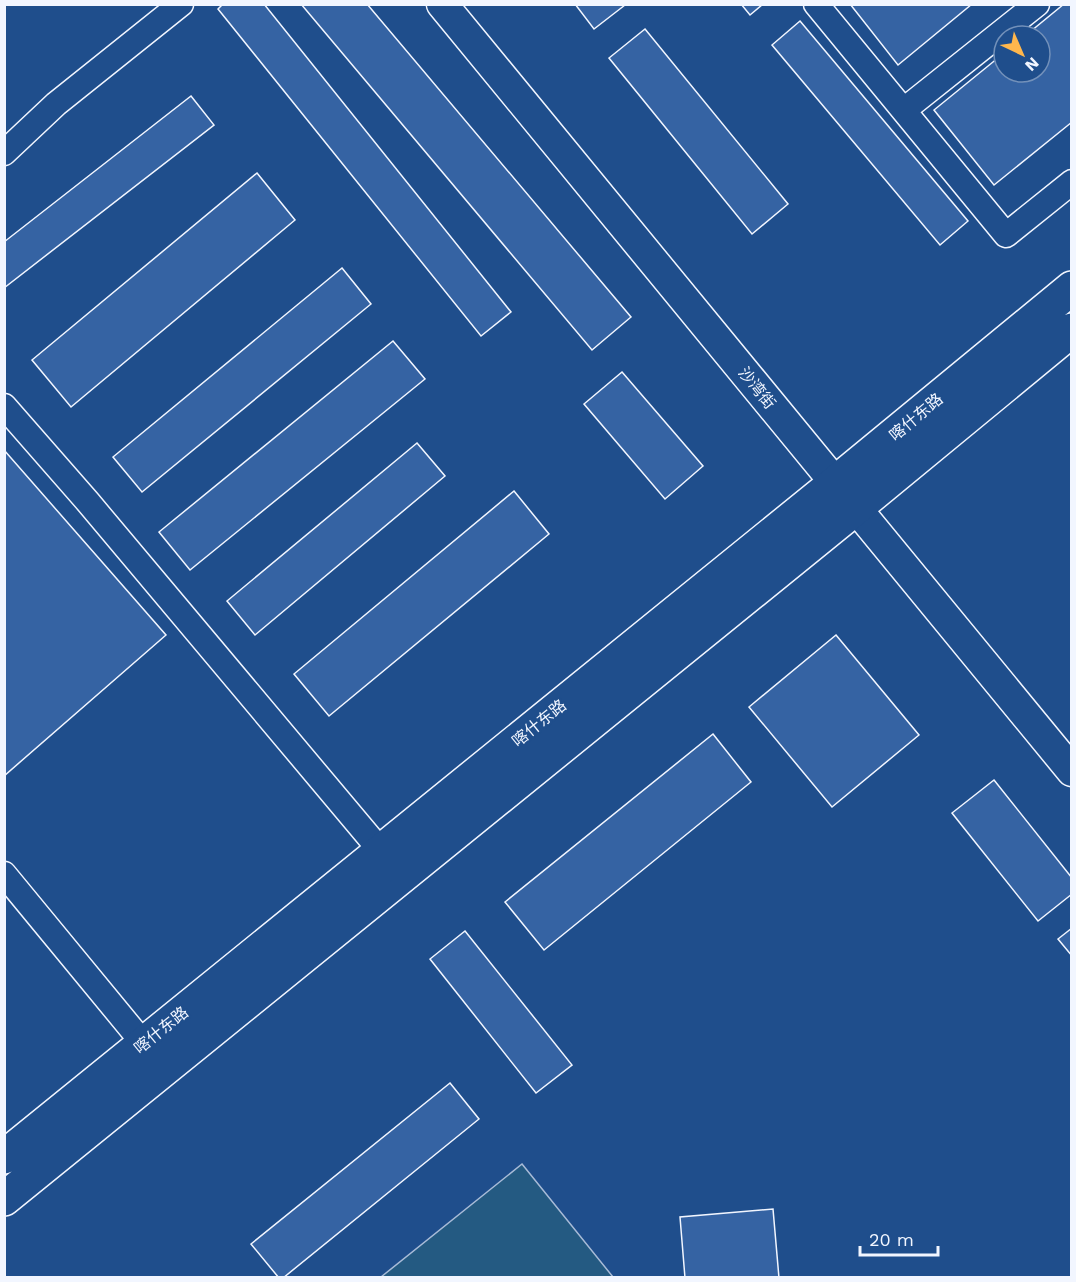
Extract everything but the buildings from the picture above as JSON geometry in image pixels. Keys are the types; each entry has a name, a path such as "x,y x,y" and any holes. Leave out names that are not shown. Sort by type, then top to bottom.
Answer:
{"main road":[{"name":"喀什东路","path":"4,1157 835,483 1071,288"},
{"name":"喀什东路","path":"4,1199 856,508 1071,330"}],"street":[{"path":"4,153 56,104 181,4"},
{"name":"沙湾街","path":"442,4 1071,771"},
{"path":"816,4 1006,235 1071,182"},
{"path":"904,110 1037,4"},
{"path":"4,406 88,502 381,851"},
{"path":"4,874 144,1045"}],"shaded area":[{"path":"522,1164 613,1277 381,1277"}]}
